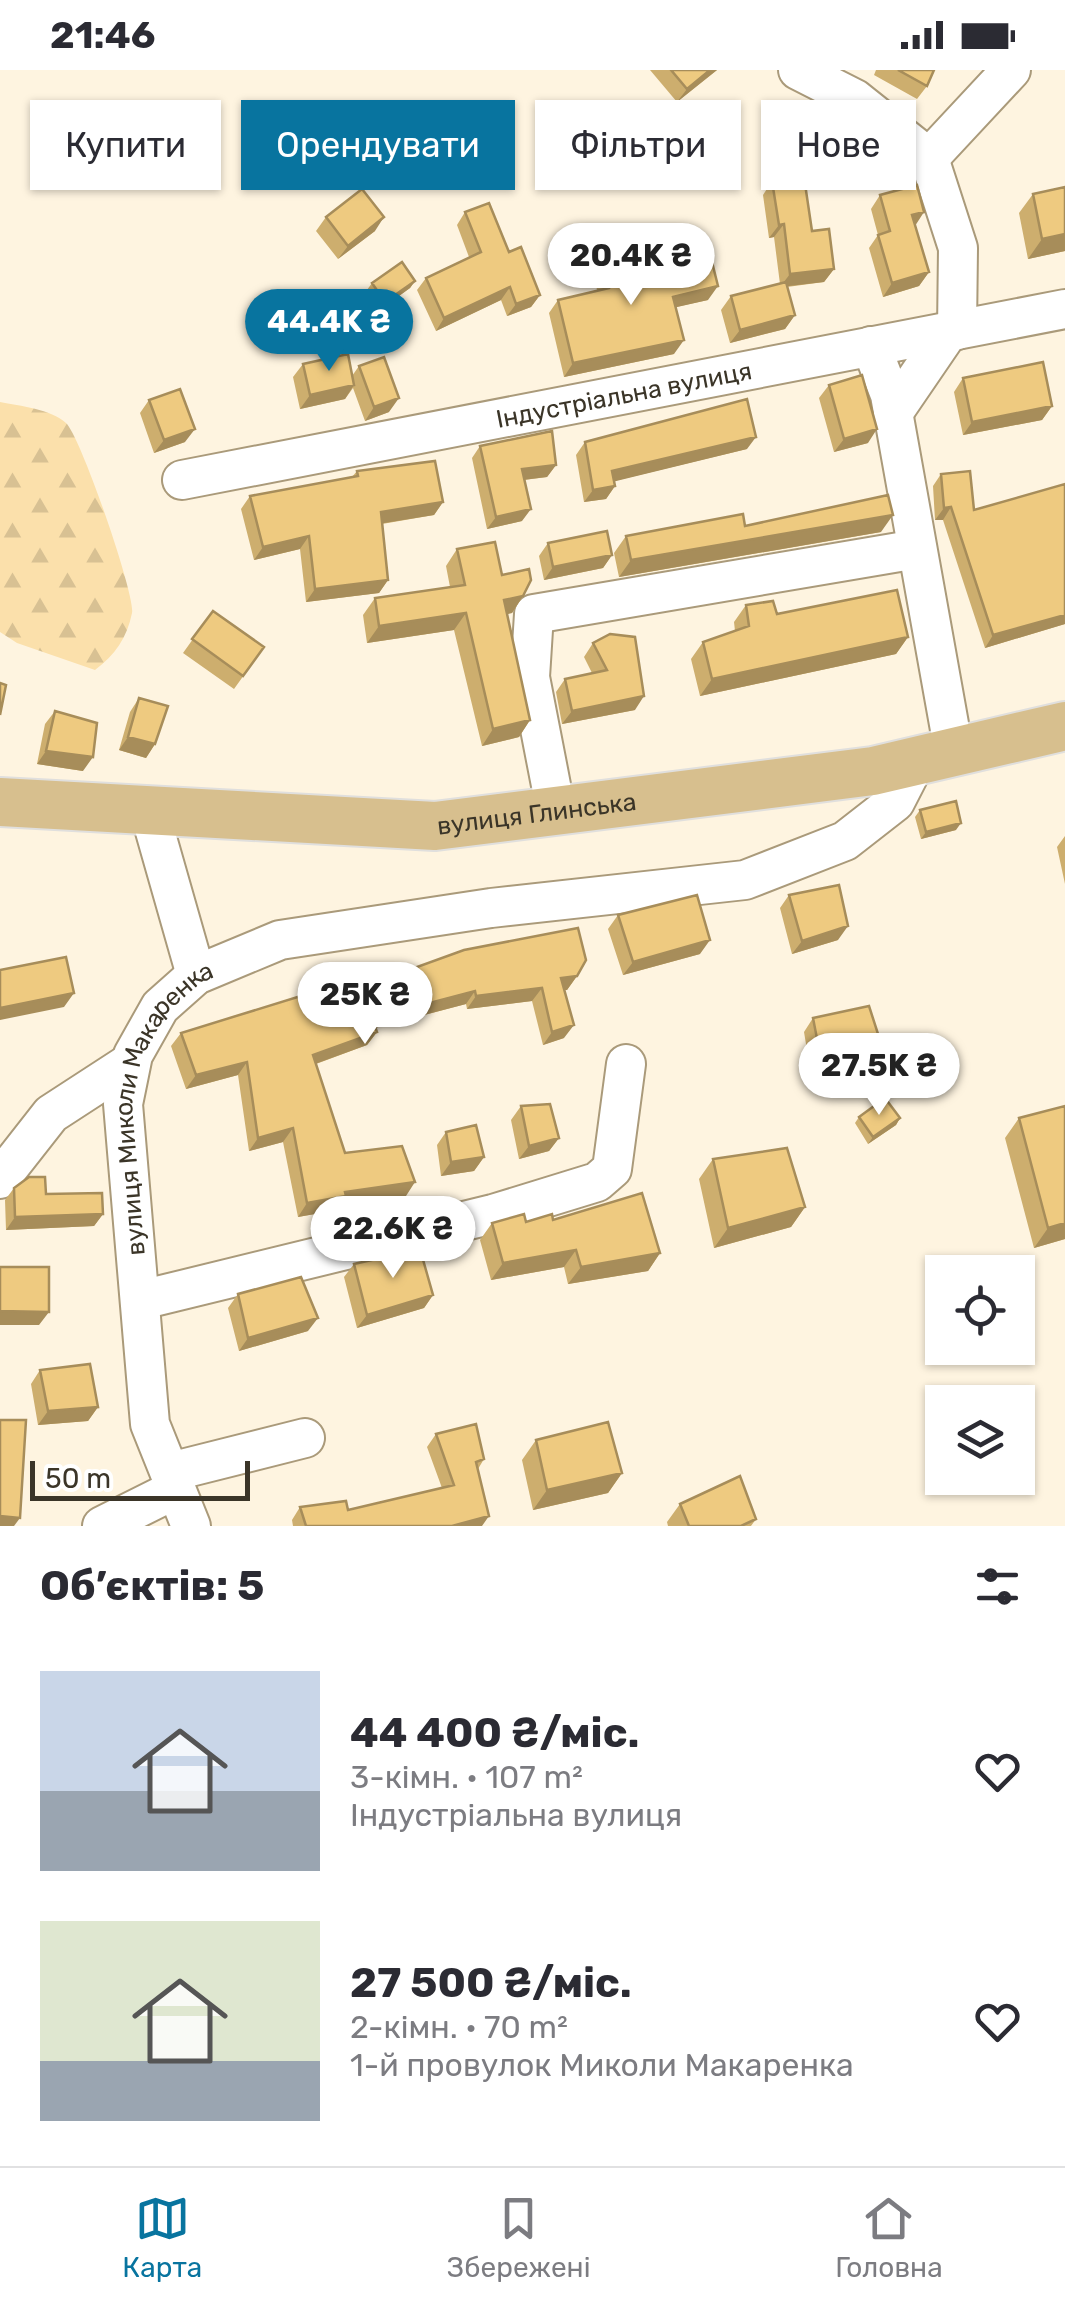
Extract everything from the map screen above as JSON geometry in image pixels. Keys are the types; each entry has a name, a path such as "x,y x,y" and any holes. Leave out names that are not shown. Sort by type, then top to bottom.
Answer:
{"main road":[{"name":"вулиця Глинська","path":"0,802 434,826 873,772 1065,726"}],"street":[{"path":"798,70 855,99 929,158 958,248 953,330 893,412"},
{"path":"929,158 1011,70"},
{"name":"Індустріальна вулиця","path":"182,480 1065,308"},
{"path":"872,346 893,412 918,549 935,757"},
{"path":"556,811 530,677 534,614 918,549"},
{"name":"вулиця Миколи Макаренка","path":"191,1526 150,1424 123,1104 132,1062 160,1007 196,976 280,940 491,908 745,880 845,841 895,802 935,757"},
{"path":"149,810 196,976"},
{"path":"0,1179 52,1114 132,1062"},
{"path":"140,1300 493,1214 597,1182 612,1170 626,1064"},
{"path":"102,1526 173,1481 305,1438"}],"green space":[{"path":"0,402 44,411 66,423 106,517 132,613 119,645 95,670 17,643 0,632"}],"building":[{"path":"671,70 710,70 687,89"},
{"path":"898,70 934,70 927,86"},
{"path":"916,185 924,212 912,215 929,272 892,283 878,235 890,231 880,195 916,190"},
{"path":"1065,187 1065,234 1042,239 1033,194"},
{"path":"363,190 384,217 348,246 326,217"},
{"path":"773,190 806,190 812,231 829,229 834,269 790,274 784,224 779,225"},
{"path":"489,203 509,252 521,247 540,295 516,304 510,287 444,318 426,278 481,252 465,212"},
{"path":"629,250 635,276 711,258 718,286 673,297 684,340 573,363 558,300 609,288 602,256"},
{"path":"402,262 415,281 385,302 372,283"},
{"path":"786,282 795,315 740,330 731,296"},
{"path":"348,354 354,385 310,395 303,364"},
{"path":"384,357 399,398 374,407 359,366"},
{"path":"1043,362 1052,406 972,422 963,378"},
{"path":"862,375 877,429 844,439 829,385"},
{"path":"180,389 195,429 164,440 149,400"},
{"path":"747,399 756,437 612,471 615,486 593,490 585,442"},
{"path":"552,431 556,465 522,469 531,509 496,517 480,446"},
{"path":"435,461 443,502 381,512 388,580 315,589 309,536 263,547 250,496 358,476 357,471"},
{"path":"970,471 974,510 1065,484 1065,615 993,635 951,507 944,508 941,474"},
{"path":"888,495 893,515 631,560 626,536 743,514 745,526"},
{"path":"607,531 612,555 553,567 548,543"},
{"path":"495,542 502,575 529,569 531,580 523,596 504,600 530,720 493,729 466,613 379,626 375,598 465,585 457,549"},
{"path":"897,590 908,637 712,679 703,642 749,626 746,605 773,601 777,614"},
{"path":"213,611 264,647 243,676 192,639"},
{"path":"610,634 635,637 644,696 572,711 565,679 607,670 593,643"},
{"path":"0,683 6,685 0,715"},
{"path":"139,698 168,706 155,744 128,737"},
{"path":"55,711 97,723 93,757 46,751"},
{"path":"956,801 961,823 926,832 920,810"},
{"path":"839,885 848,926 802,941 789,895"},
{"path":"697,895 710,940 633,962 618,915"},
{"path":"578,928 586,960 577,976 561,978 574,1025 552,1032 542,988 476,996 475,991 372,1018 377,1032 313,1055 345,1153 402,1146 415,1182 345,1192 346,1196 307,1203 293,1128 258,1138 247,1062 196,1075 181,1033 317,991 360,982 362,987 464,950"},
{"path":"66,957 74,993 0,1008 0,970"},
{"path":"869,1006 879,1037 819,1049 813,1018"},
{"path":"885,1098 900,1118 873,1137 859,1117"},
{"path":"550,1104 559,1138 529,1146 521,1106"},
{"path":"1065,1106 1065,1223 1048,1228 1019,1118"},
{"path":"476,1125 484,1157 451,1162 446,1132"},
{"path":"787,1148 805,1207 728,1228 713,1159"},
{"path":"29,1177 45,1177 46,1194 102,1193 103,1214 15,1217 14,1188"},
{"path":"642,1193 660,1253 581,1267 576,1250 503,1263 492,1223 524,1214 526,1222 552,1214 553,1220"},
{"path":"420,1249 433,1295 367,1315 354,1264"},
{"path":"0,1267 49,1267 49,1312 0,1311"},
{"path":"301,1277 318,1318 248,1338 238,1294"},
{"path":"90,1364 98,1407 48,1411 40,1370"},
{"path":"0,1420 26,1420 20,1518 0,1516"},
{"path":"608,1422 622,1473 547,1490 536,1440"},
{"path":"476,1424 484,1459 476,1462 489,1516 452,1526 306,1526 300,1507 346,1501 348,1510 454,1485 436,1434"},
{"path":"740,1476 756,1519 741,1526 689,1526 680,1504"}]}
